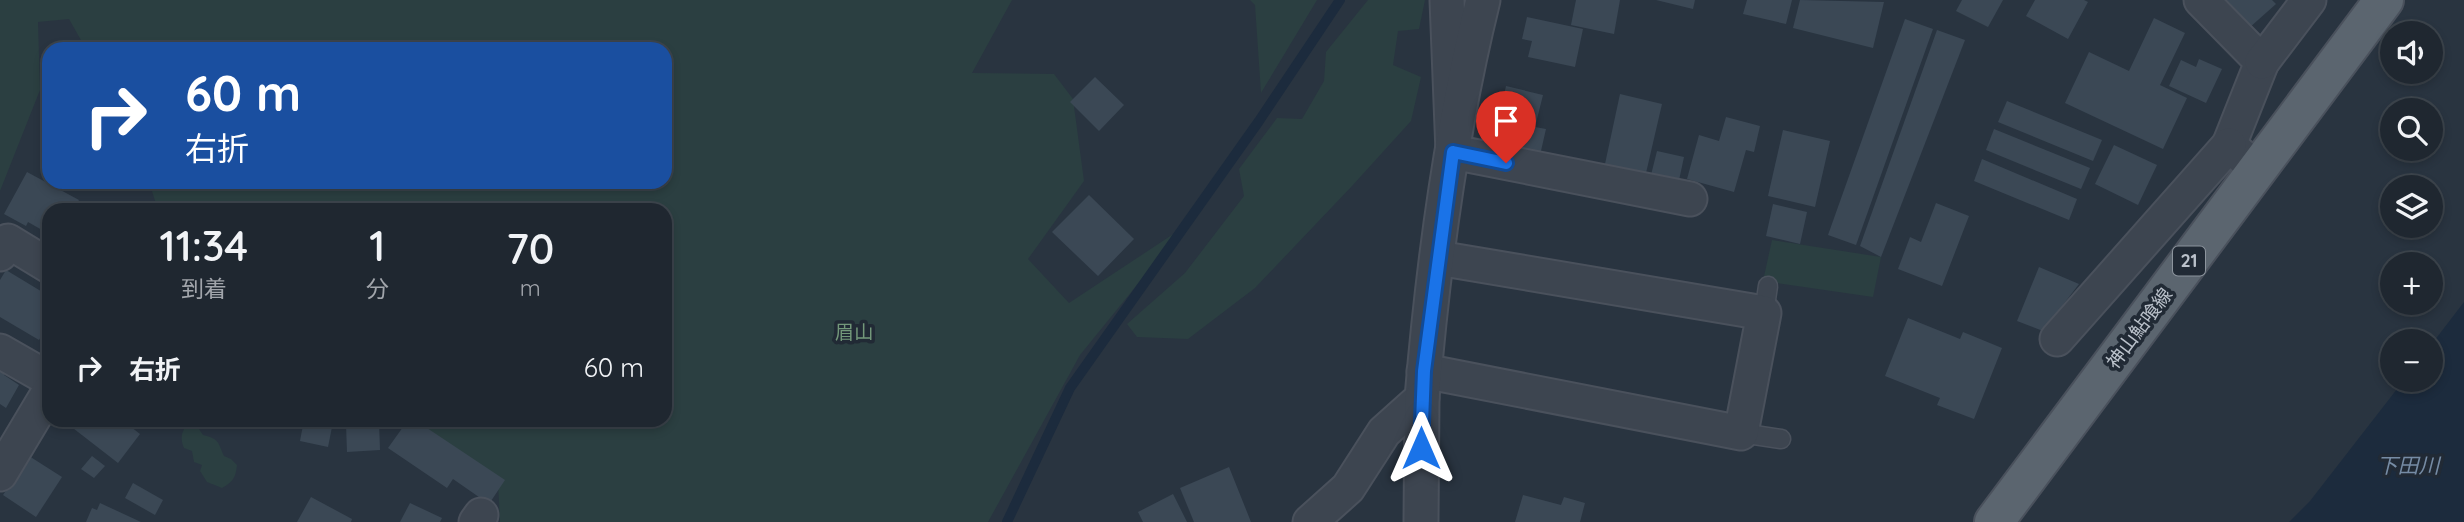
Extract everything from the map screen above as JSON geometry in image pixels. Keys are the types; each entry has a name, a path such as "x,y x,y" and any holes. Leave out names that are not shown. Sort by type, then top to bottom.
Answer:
{"main road":[{"name":"神山鮎喰線","path":"1994,522 2385,0"}],"street":[{"path":"1447,0 1453,152"},
{"path":"1421,522 1423,384 1453,152 1468,60 1483,0"},
{"path":"2201,0 2262,62"},
{"path":"2057,338 2229,145 2262,62 2309,0"},
{"path":"2229,145 2258,170"},
{"path":"1453,152 1690,199"},
{"path":"0,254 8,241 42,263"},
{"path":"1423,384 1741,433 1766,300 1438,258"},
{"path":"0,351 42,375"},
{"path":"1310,522 1348,488 1384,432 1423,384"},
{"path":"0,474 42,404"}],"lane":[{"path":"1741,433 1781,439"}],"green space":[{"name":"眉山","path":"0,0 1012,0 972,73 1054,74 1073,99 1084,181 1028,259 1069,303 1184,227 1080,355 988,522 500,522 498,482 425,427 672,427 672,203 156,203 151,189 672,189 672,42 82,42 69,19 38,22 40,90 0,191"},
{"path":"1250,0 1317,0 1261,93 1255,5"},
{"path":"1368,0 1425,0 1419,29 1398,31 1393,65 1421,77 1411,121 1255,288 1188,339 1137,337 1127,324 1185,273 1244,196 1239,169 1277,118 1302,119 1324,81 1326,52"},
{"path":"1772,240 1881,257 1873,297 1763,281"},
{"path":"198,427 203,435 216,440 224,456 237,465 236,473 229,484 222,488 207,482 200,471 202,465 194,462 192,451 184,448 184,429"}],"water":[{"name":"下田川","path":"2464,302 2464,522 2289,522 2310,501 2395,392 2443,392 2443,329"}],"building":[{"path":"1576,0 1620,0 1614,34 1571,25"},
{"path":"1656,0 1695,0 1693,9"},
{"path":"1747,0 1792,0 1786,24 1743,14"},
{"path":"1800,0 1884,2 1873,48 1793,28"},
{"path":"1962,0 2003,0 1988,27 1956,11"},
{"path":"2035,0 2088,2 2068,39 2026,16"},
{"path":"2215,0 2272,0 2276,4 2249,28"},
{"path":"1527,17 1583,29 1575,67 1528,57 1532,41 1522,39"},
{"path":"2154,18 2185,33 2160,85 2187,98 2163,149 2065,103 2089,52 2129,71"},
{"path":"1905,19 1933,29 1856,245 1828,235"},
{"path":"1937,30 1965,40 1881,257 1860,246"},
{"path":"2199,59 2222,69 2206,103 2169,86 2181,60 2196,67"},
{"path":"1095,77 1124,105 1099,131 1070,102"},
{"path":"1506,86 1543,95 1535,127 1546,129 1538,164 1491,153"},
{"path":"1620,94 1662,104 1646,173 1605,164"},
{"path":"2007,101 2102,140 2093,161 1998,122"},
{"path":"1726,117 1760,126 1754,152 1746,150 1734,192 1687,179 1699,135 1719,141"},
{"path":"1994,129 2090,168 2081,189 1986,150"},
{"path":"1783,130 1830,141 1815,207 1768,196"},
{"path":"2114,145 2157,165 2138,205 2095,184"},
{"path":"1657,151 1684,157 1678,185 1650,179"},
{"path":"1982,159 2077,199 2069,220 1974,181"},
{"path":"27,172 42,180 42,189 59,189 79,200 77,203 42,203 42,230 28,222 26,226 4,214"},
{"path":"1089,195 1134,239 1098,276 1052,232"},
{"path":"1936,203 1969,216 1942,286 1898,269 1910,237 1921,242"},
{"path":"1773,204 1807,212 1800,244 1766,236"},
{"path":"2039,267 2079,284 2043,331 2017,321"},
{"path":"6,270 42,292 42,335 39,340 0,317 0,280"},
{"path":"1908,318 1960,339 1963,332 2002,348 1974,419 1937,405 1940,398 1885,376"},
{"path":"0,364 8,369 4,375 19,385 6,408 0,404"},
{"path":"72,427 131,427 140,434 118,463"},
{"path":"303,427 332,427 328,447 300,441"},
{"path":"346,427 379,427 380,450 347,452"},
{"path":"403,427 426,427 505,480 489,504 453,479 447,488 388,448"},
{"path":"29,456 62,477 36,517 3,495"},
{"path":"92,456 105,466 94,478 81,469"},
{"path":"1229,467 1251,522 1194,522 1180,488"},
{"path":"133,483 163,500 155,515 125,498"},
{"path":"1173,494 1187,522 1143,522 1138,512"},
{"path":"1523,495 1561,505 1564,497 1585,503 1580,522 1515,522"},
{"path":"311,497 352,519 351,522 297,522"},
{"path":"100,503 141,522 86,522 92,508 97,510"},
{"path":"410,503 442,518 440,522 400,522"}],"waterway":[{"path":"1007,522 1070,388 1259,121 1340,0"}],"route":[{"path":"1421,448 1424,371 1453,152 1506,163"}]}
